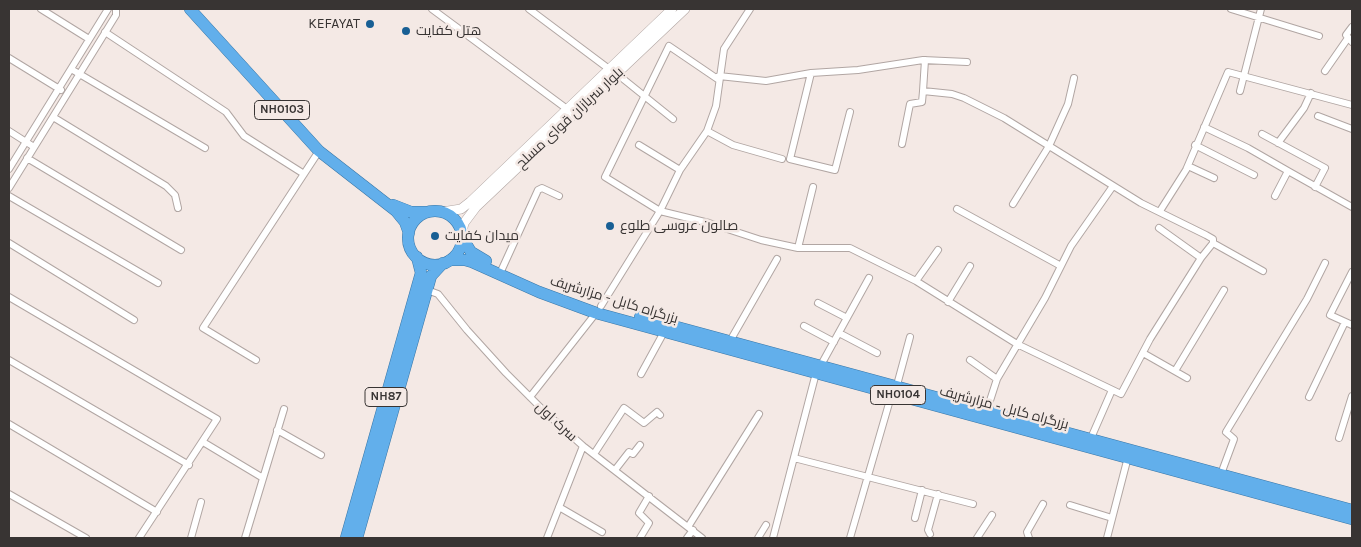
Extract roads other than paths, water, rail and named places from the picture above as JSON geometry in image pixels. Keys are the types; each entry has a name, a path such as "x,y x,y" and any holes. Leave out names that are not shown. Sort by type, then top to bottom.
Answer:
{"highway":[{"name":"NH0103","path":"190,9 319,151 385,200 402,209 426,212"},
{"name":"NH0103","path":"385,200 405,222 409,234"},
{"path":"426,212 442,212 455,219 462,235 461,246 446,262 429,264 417,257 410,246 409,234 415,220 426,212"},
{"name":"بزرگراه کابل - مزارشریف","path":"462,235 472,252 502,269 598,310 730,341 819,369"},
{"name":"NH87","path":"346,538 421,273 417,257"},
{"name":"بزرگراه کابل - مزارشریف","path":"446,262 465,260 472,262 540,292 664,332 895,389 1128,457 1352,519"},
{"name":"NH87","path":"357,538 431,276 446,262"},
{"name":"بزرگراه کابل - مزارشریف","path":"986,414 1091,438 1352,510"}],"main road":[{"name":"بلوار سربازان قوای مسلح","path":"462,235 468,215 613,72 672,9"},
{"name":"بلوار سربازان قوای مسلح","path":"442,212 462,209 567,110 685,9"}],"street":[{"path":"41,9 89,39"},
{"path":"9,169 108,9"},
{"path":"9,188 106,32 116,15 116,9"},
{"path":"432,9 567,110"},
{"path":"529,9 673,119"},
{"path":"530,397 598,310 660,211 680,170 707,131 716,106 724,49 750,9"},
{"path":"1231,9 1319,36"},
{"path":"1240,91 1261,9"},
{"path":"1325,71 1350,40 1346,34 1352,27"},
{"path":"106,32 226,112 244,136 304,174"},
{"path":"923,91 952,94 964,98 1004,118 1113,186 1213,239 1213,244 1201,258 1143,353 1121,394 1017,344 916,281 850,248 798,248 760,240 709,223 660,211 605,177 669,46 719,78 766,81 811,73 858,70 925,60 967,62"},
{"path":"9,58 67,94"},
{"path":"902,144 910,104 922,102 925,60"},
{"path":"70,69 205,148"},
{"path":"1160,212 1188,166 1228,72 1352,105"},
{"path":"811,73 790,159 834,170 850,112"},
{"path":"1013,204 1049,146 1068,104 1074,78"},
{"path":"1278,143 1304,108 1311,93"},
{"path":"1318,116 1352,129"},
{"path":"53,117 166,186 175,194 178,208"},
{"path":"1204,127 1248,148 1352,207"},
{"path":"9,131 34,147"},
{"path":"707,131 733,145 782,159"},
{"path":"1262,134 1324,168 1315,187"},
{"path":"639,145 680,170"},
{"path":"1196,145 1254,175"},
{"path":"256,360 203,328 319,151"},
{"path":"27,158 181,250"},
{"path":"1188,166 1214,178"},
{"path":"1275,196 1288,171"},
{"path":"986,414 997,379 1045,298 1071,246 1113,186"},
{"path":"798,248 813,187"},
{"path":"502,269 539,188 559,196"},
{"path":"9,196 158,283"},
{"path":"957,210 1061,266"},
{"path":"1159,228 1201,258"},
{"path":"9,243 134,320"},
{"path":"1213,244 1263,270"},
{"path":"916,281 938,250"},
{"path":"730,341 777,259"},
{"path":"1221,474 1234,438 1226,432 1307,299 1325,263"},
{"path":"948,302 970,266"},
{"path":"1352,272 1330,315 1352,326"},
{"path":"774,538 819,369 869,278"},
{"name":"سرک اول","path":"427,290 438,294 467,330 530,397 582,446 702,538"},
{"path":"1175,371 1224,290"},
{"path":"9,297 217,419 189,465 139,538"},
{"path":"818,303 847,318"},
{"path":"1309,397 1345,322"},
{"path":"804,326 834,342"},
{"path":"641,374 664,332"},
{"path":"839,333 877,353"},
{"path":"850,538 910,337"},
{"path":"1143,353 1187,378"},
{"path":"970,360 997,379"},
{"path":"9,370 11,361 189,465"},
{"path":"1091,438 1112,390"},
{"path":"1339,438 1352,396"},
{"path":"594,454 624,408 644,423 647,423 657,412 660,415"},
{"path":"245,538 284,409"},
{"path":"687,538 690,529 759,414"},
{"path":"9,424 158,512"},
{"path":"277,430 321,455"},
{"path":"203,442 263,478"},
{"path":"615,470 629,452 633,454 640,445"},
{"path":"547,538 582,446"},
{"path":"1107,538 1128,457"},
{"path":"794,458 973,504"},
{"path":"915,518 922,490"},
{"path":"9,494 86,538"},
{"path":"930,534 928,530 938,494"},
{"path":"640,538 650,523 639,513 649,496"},
{"path":"191,538 201,502"},
{"path":"1029,538 1027,532 1043,504"},
{"path":"1070,505 1112,518"},
{"path":"559,507 602,532"},
{"path":"977,538 992,515"},
{"path":"758,538 766,525"}],"place":[{"name":"KEFAYAT","path":"370,24"},
{"name":"هتل کفایت","path":"406,31"},
{"name":"صالون عروسی طلوع","path":"610,226"},
{"name":"میدان کفایت","path":"435,236"}]}
